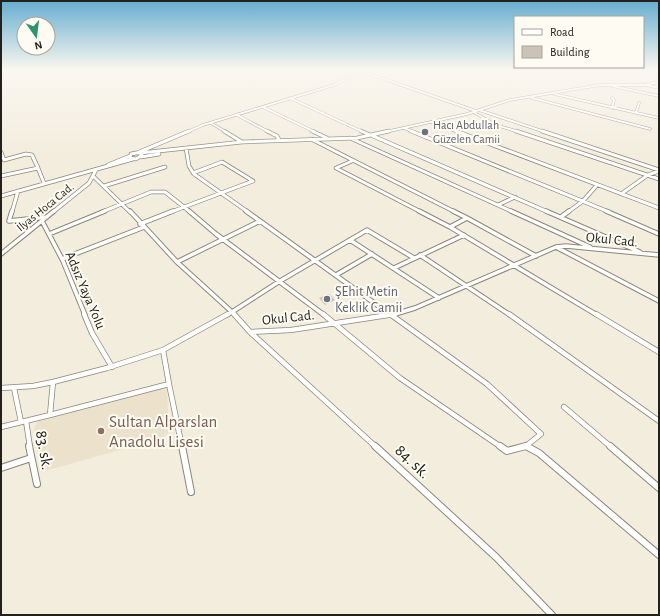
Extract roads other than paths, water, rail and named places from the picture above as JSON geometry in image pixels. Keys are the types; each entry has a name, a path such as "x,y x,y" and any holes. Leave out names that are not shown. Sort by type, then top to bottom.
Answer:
{"street":[{"path":"101,169 178,134 290,98 644,254"},
{"path":"439,98 659,171"},
{"path":"1,196 44,183 167,151 242,142 311,138 350,138 371,135 477,111 510,100 525,98"},
{"path":"533,98 650,129"},
{"path":"571,98 659,118"},
{"path":"612,98 614,100 612,108"},
{"path":"636,113 639,102"},
{"path":"263,106 328,138"},
{"path":"477,111 475,113 503,129 510,129 576,150 659,179"},
{"path":"237,115 277,136 279,140"},
{"path":"431,122 659,208"},
{"path":"211,123 242,142"},
{"path":"404,128 583,201 659,234"},
{"path":"311,138 352,161 467,218 536,256"},
{"path":"350,138 592,248"},
{"path":"49,234 148,193 158,191 166,193 335,323 400,378 507,451 526,446 541,434 487,384 193,173 189,166 186,148"},
{"path":"139,153 167,151"},
{"path":"1,152 3,160 26,154 32,155 44,183"},
{"path":"139,153 142,155 141,157"},
{"path":"130,156 133,159"},
{"path":"352,161 336,168 450,227 659,352"},
{"path":"140,224 253,181 222,162 193,173"},
{"path":"1,176 38,168"},
{"path":"104,186 165,168"},
{"path":"94,177 96,170"},
{"path":"621,194 648,175 659,171"},
{"name":"Okul Cad.","path":"94,177 177,262 232,312 250,332 291,330 392,315 468,286 556,247 566,246 592,248 659,255"},
{"name":"İlyas Hoca Cad.","path":"2,252 42,222 89,183 94,177"},
{"path":"562,217 583,201 597,184"},
{"path":"18,191 9,221 48,217"},
{"path":"498,205 516,197"},
{"path":"450,227 467,218"},
{"path":"177,262 260,221"},
{"name":"Adsız Yaya Yolu","path":"42,222 62,259 92,333 112,366"},
{"path":"62,259 144,227"},
{"path":"1,388 14,388 53,382 163,350 232,312 280,281 367,230 414,258"},
{"path":"394,268 464,236"},
{"path":"350,240 439,298"},
{"path":"556,247 659,301"},
{"path":"336,275 372,254"},
{"path":"420,256 468,286 603,379 659,421"},
{"name":"84. sk.","path":"250,332 496,557 552,615"},
{"path":"163,350 190,492"},
{"path":"50,415 53,382"},
{"path":"1,427 169,384"},
{"name":"83. sk.","path":"14,388 24,422 37,484"},
{"path":"564,407 659,488"},
{"path":"526,446 539,453 659,555"},
{"path":"1,468 31,458"}],"place":[{"name":"Hacı Abdullah Güzelen Camii","path":"425,132"},
{"name":"ŞEhit Metin Keklik Camii","path":"327,299"},
{"name":"Sultan Alparslan Anadolu Lisesi","path":"101,431"}]}
